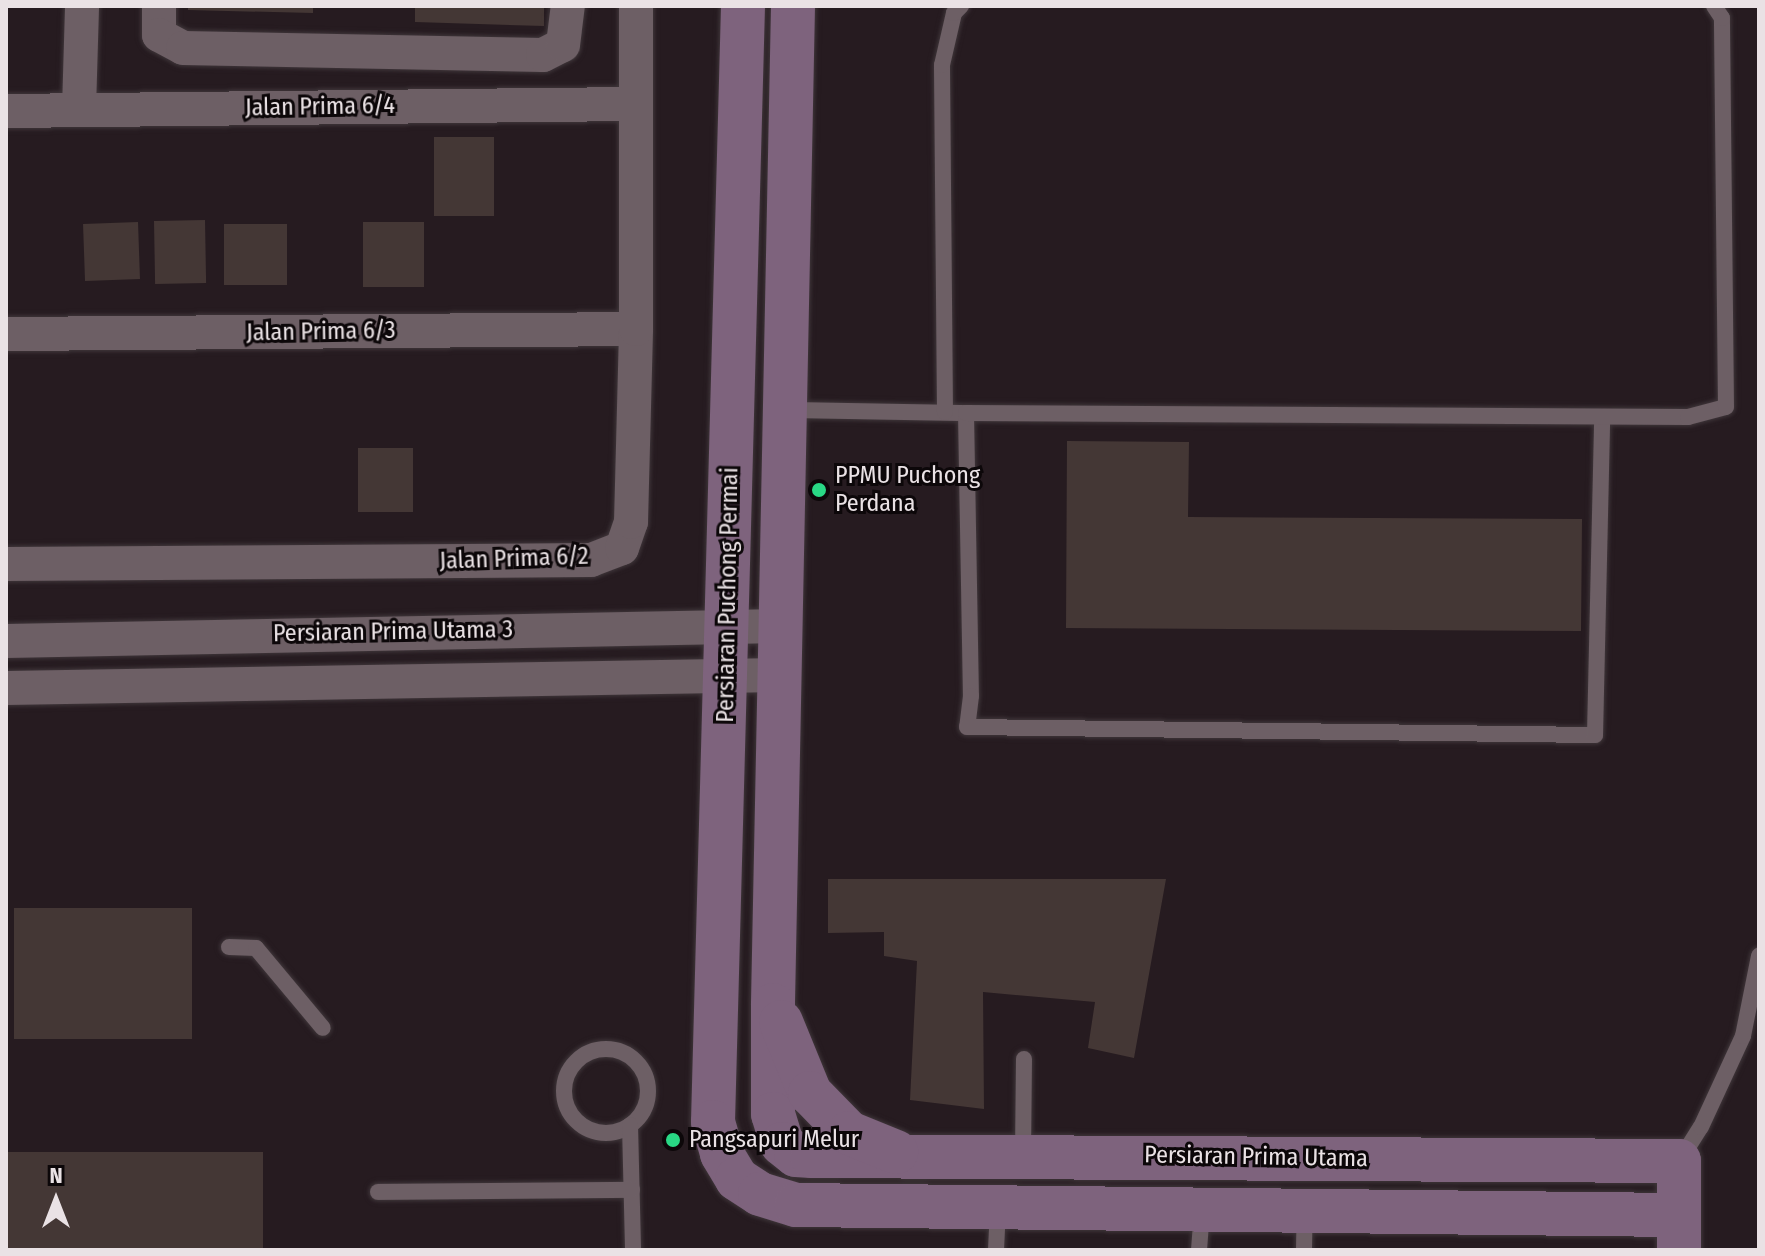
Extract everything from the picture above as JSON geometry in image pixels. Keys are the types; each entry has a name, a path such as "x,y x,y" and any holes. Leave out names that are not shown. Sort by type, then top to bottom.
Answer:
{"main road":[{"name":"Persiaran Puchong Permai","path":"737,1179 722,1154 713,1122 743,6"},
{"path":"793,6 773,1005 773,1114 782,1144 737,1179 760,1194 796,1205 998,1207 1201,1229 1678,1232 1679,1161"},
{"path":"773,1005 810,1093 849,1133 903,1155"},
{"name":"Persiaran Prima Utama","path":"782,1144 796,1155 812,1156 1010,1154 1679,1161"},
{"path":"998,1207 1010,1154"}],"street":[{"path":"79,109 82,6"},
{"path":"159,6 159,35 183,48 543,55 563,45 568,6"},
{"name":"Jalan Prima 6/2","path":"6,564 591,560 622,548 631,522 636,329 633,104 636,6"},
{"name":"Jalan Prima 6/4","path":"6,111 633,104"},
{"name":"Jalan Prima 6/3","path":"6,334 636,329"},
{"name":"Persiaran Prima Utama 3","path":"6,641 781,626"},
{"name":"Persiaran Prima Utama 3","path":"6,688 780,675"}],"lane":[{"path":"945,412 942,65 954,13 961,6"},
{"path":"785,410 1688,417 1726,407 1722,18 1714,6"},
{"path":"966,413 971,696 967,727 1595,735 1602,417"},
{"path":"229,947 256,948 323,1028"},
{"path":"1679,1161 1701,1127 1743,1036 1759,956"},
{"path":"630,1125 603,1133 577,1122 564,1097 564,1083 579,1059 590,1052 617,1051 639,1066 648,1090 646,1104 630,1125 633,1250"},
{"path":"1010,1154 1024,1059"},
{"path":"378,1192 632,1190"},
{"path":"996,1250 998,1207"}],"building":[{"path":"188,6 313,6 313,13 188,10"},
{"path":"415,6 544,6 544,26 415,22"},
{"path":"434,137 494,137 494,216 434,216"},
{"path":"205,220 206,283 155,284 154,221"},
{"path":"138,222 140,279 85,281 83,224"},
{"path":"363,222 424,222 424,287 363,287"},
{"path":"224,224 287,224 287,285 224,285"},
{"path":"1067,441 1189,442 1188,517 1582,519 1581,631 1066,628"},
{"path":"358,448 413,448 413,512 358,512"},
{"path":"828,879 1166,879 1134,1058 1088,1048 1095,1002 983,992 984,1109 910,1100 917,961 884,956 884,932 828,933"},
{"path":"14,908 192,908 192,1039 14,1039"},
{"path":"6,1152 263,1152 263,1250 6,1250"}],"place":[{"name":"PPMU Puchong Perdana","path":"819,490"},
{"name":"Pangsapuri Melur","path":"673,1140"}]}
